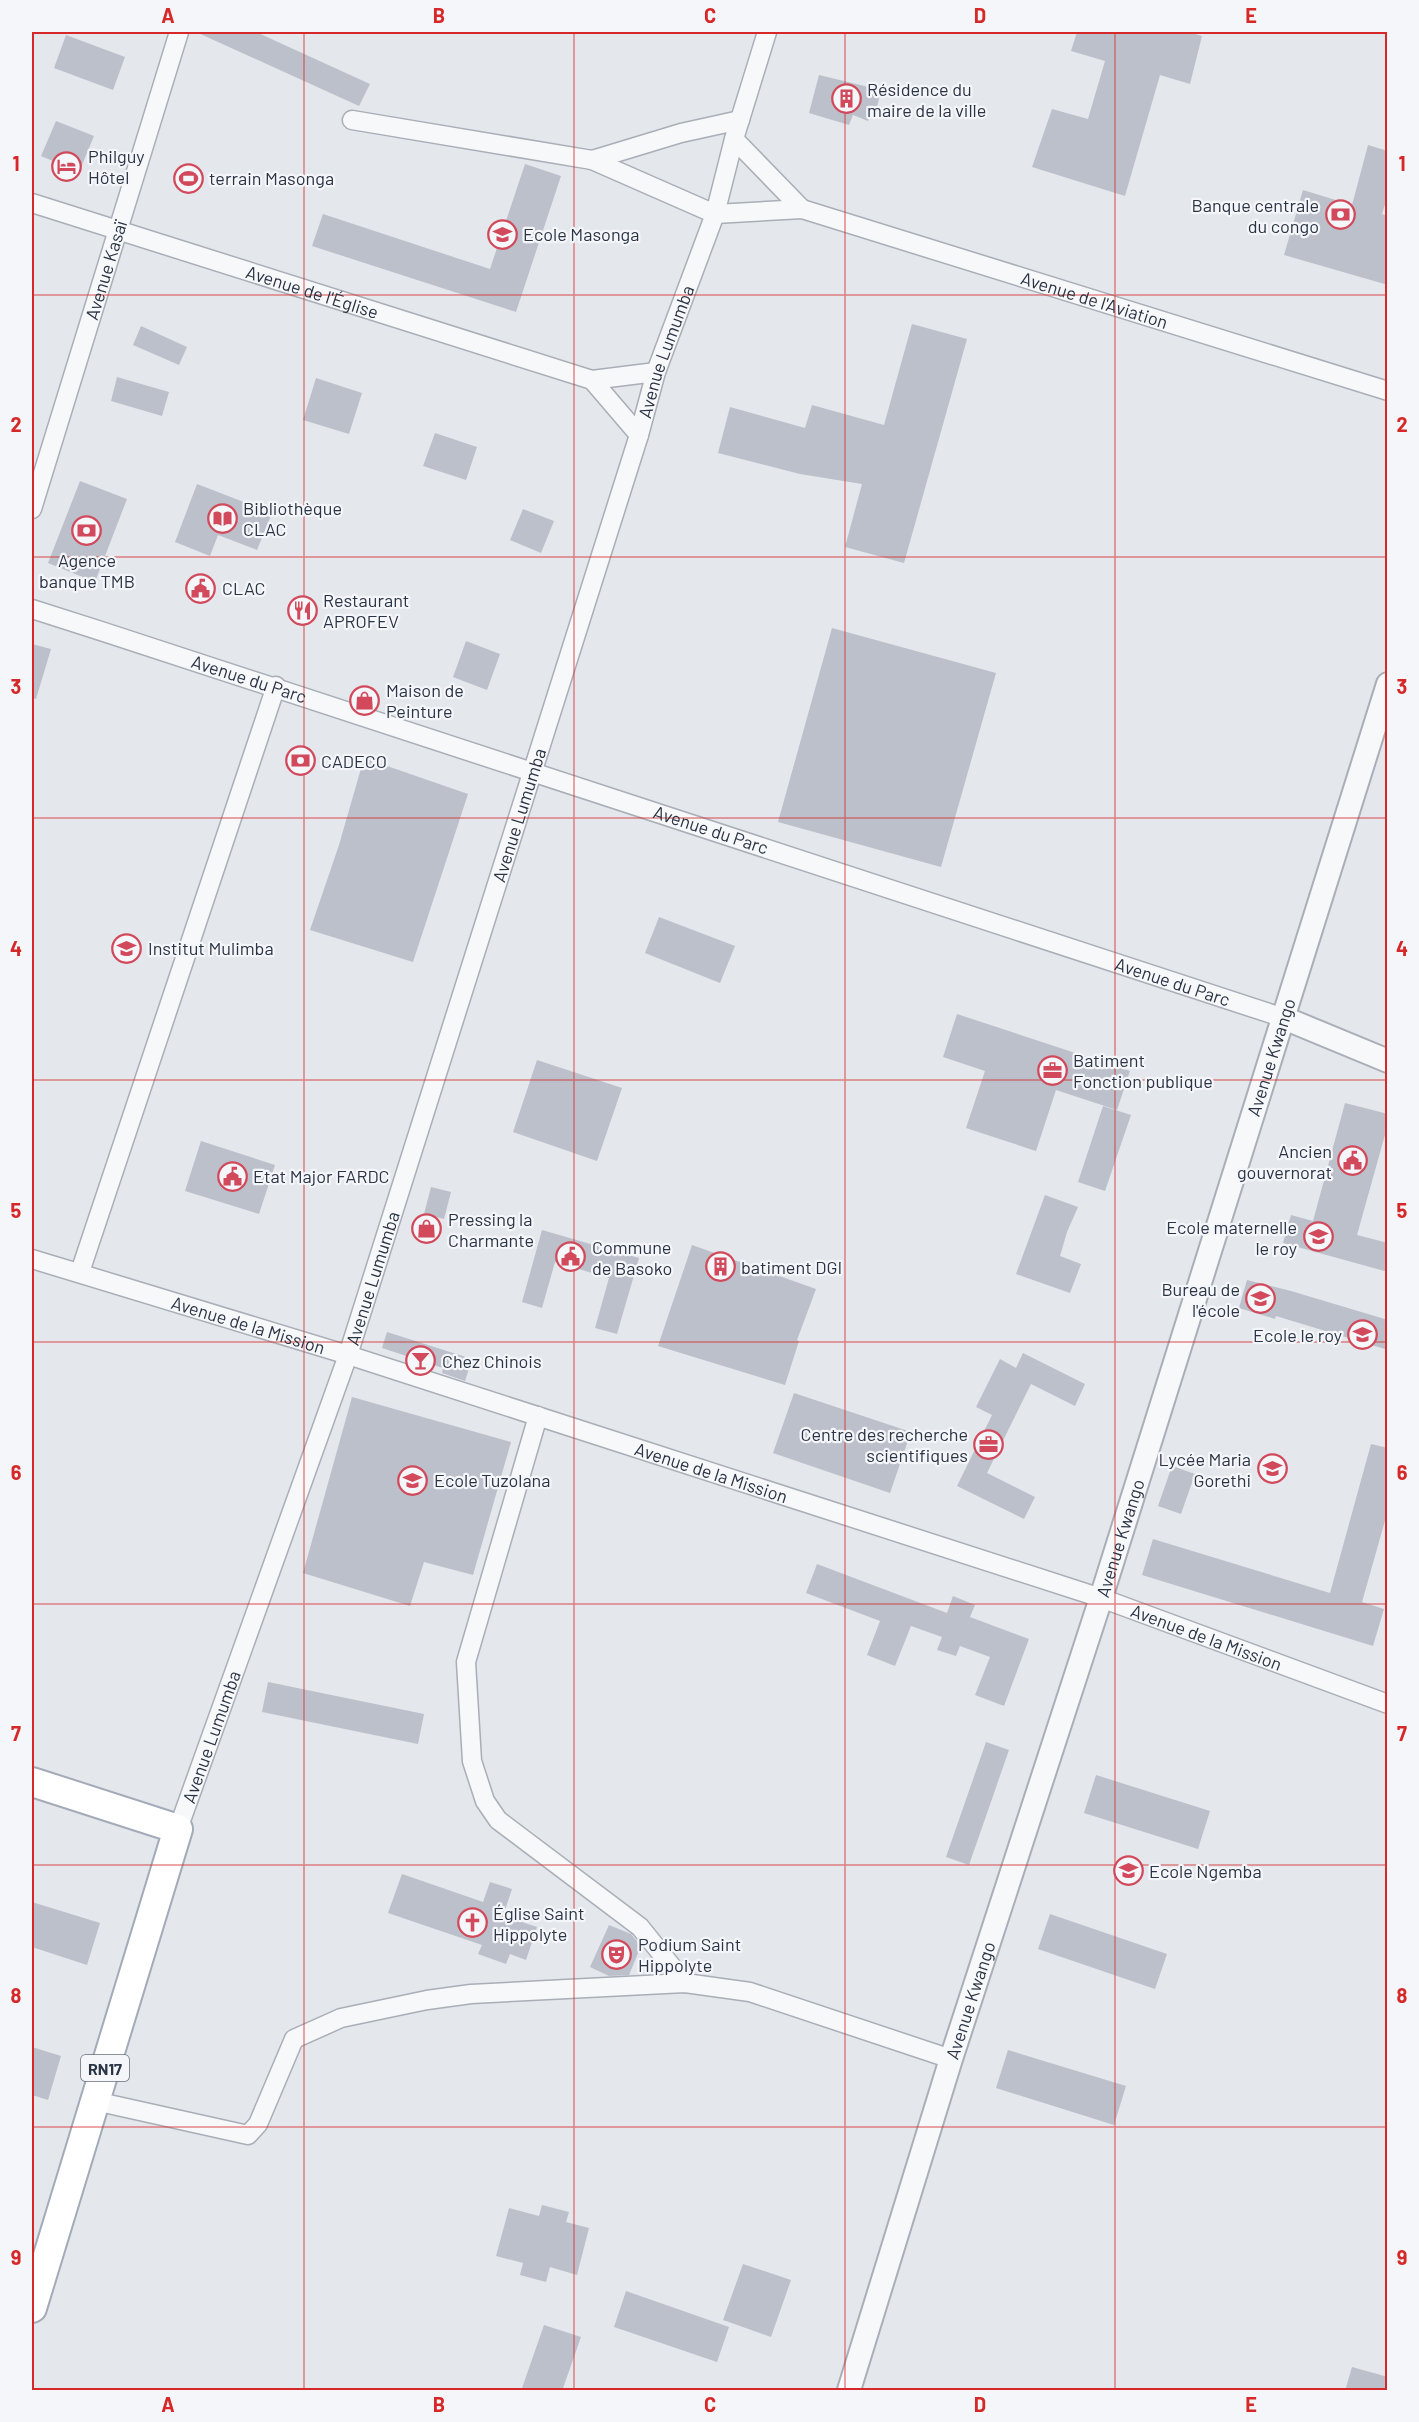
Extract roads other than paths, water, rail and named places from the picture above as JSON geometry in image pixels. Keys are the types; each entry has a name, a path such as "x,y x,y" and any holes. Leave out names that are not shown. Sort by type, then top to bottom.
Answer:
{"main road":[{"path":"32,1782 178,1829"},
{"name":"Avenue Lumumba","path":"32,2308 178,1829"}],"street":[{"name":"Avenue Kasaï","path":"32,509 179,32"},
{"path":"734,139 767,32"},
{"path":"352,120 592,160 715,214"},
{"path":"592,160 681,133 740,120"},
{"name":"Avenue de l'Aviation","path":"734,139 802,209"},
{"name":"Avenue Lumumba","path":"178,1829 348,1354 533,773 639,435 656,372 715,214 734,139"},
{"name":"Avenue de l'Église","path":"32,203 592,380"},
{"name":"Avenue de l'Aviation","path":"715,214 802,209 1388,391"},
{"path":"592,380 656,372"},
{"path":"592,380 639,435"},
{"name":"Avenue du Parc","path":"32,609 276,686 533,773 1284,1018 1388,1061"},
{"name":"Avenue Kwango","path":"849,2391 951,2059 1101,1598 1388,684"},
{"path":"80,1272 276,686"},
{"name":"Avenue de la Mission","path":"32,1259 348,1354 1101,1598 1388,1704"},
{"path":"538,1416 466,1662 472,1761 485,1801 498,1820 639,1927 685,1983"},
{"path":"95,2101 248,2135 258,2124 294,2039 341,2018 427,2000 471,1994 604,1989 685,1983 750,1992 951,2059"}],"place":[{"name":"Résidence du maire de la ville","path":"846,99"},
{"name":"Philguy Hôtel","path":"67,166"},
{"name":"terrain Masonga","path":"188,178"},
{"name":"Banque centrale du congo","path":"1340,215"},
{"name":"Ecole Masonga","path":"502,234"},
{"name":"Bibliothèque CLAC","path":"222,518"},
{"name":"Agence banque TMB","path":"87,531"},
{"name":"CLAC","path":"201,588"},
{"name":"Restaurant APROFEV","path":"302,610"},
{"name":"Maison de Peinture","path":"365,700"},
{"name":"CADECO","path":"300,761"},
{"name":"Institut Mulimba","path":"127,948"},
{"name":"Batiment Fonction publique","path":"1052,1070"},
{"name":"Ancien gouvernorat","path":"1353,1161"},
{"name":"Etat Major FARDC","path":"232,1176"},
{"name":"Pressing la Charmante","path":"427,1229"},
{"name":"Ecole maternelle le roy","path":"1318,1237"},
{"name":"Commune de Basoko","path":"571,1257"},
{"name":"batiment DGI","path":"720,1267"},
{"name":"Bureau de l'école","path":"1261,1299"},
{"name":"Ecole le roy","path":"1363,1335"},
{"name":"Chez Chinois","path":"421,1361"},
{"name":"Centre des recherche scientifiques","path":"989,1444"},
{"name":"Lycée Maria Gorethi","path":"1272,1469"},
{"name":"Ecole Tuzolana","path":"413,1480"},
{"name":"Ecole Ngemba","path":"1128,1871"},
{"name":"Église Saint Hippolyte","path":"472,1923"},
{"name":"Podium Saint Hippolyte","path":"617,1954"}]}
